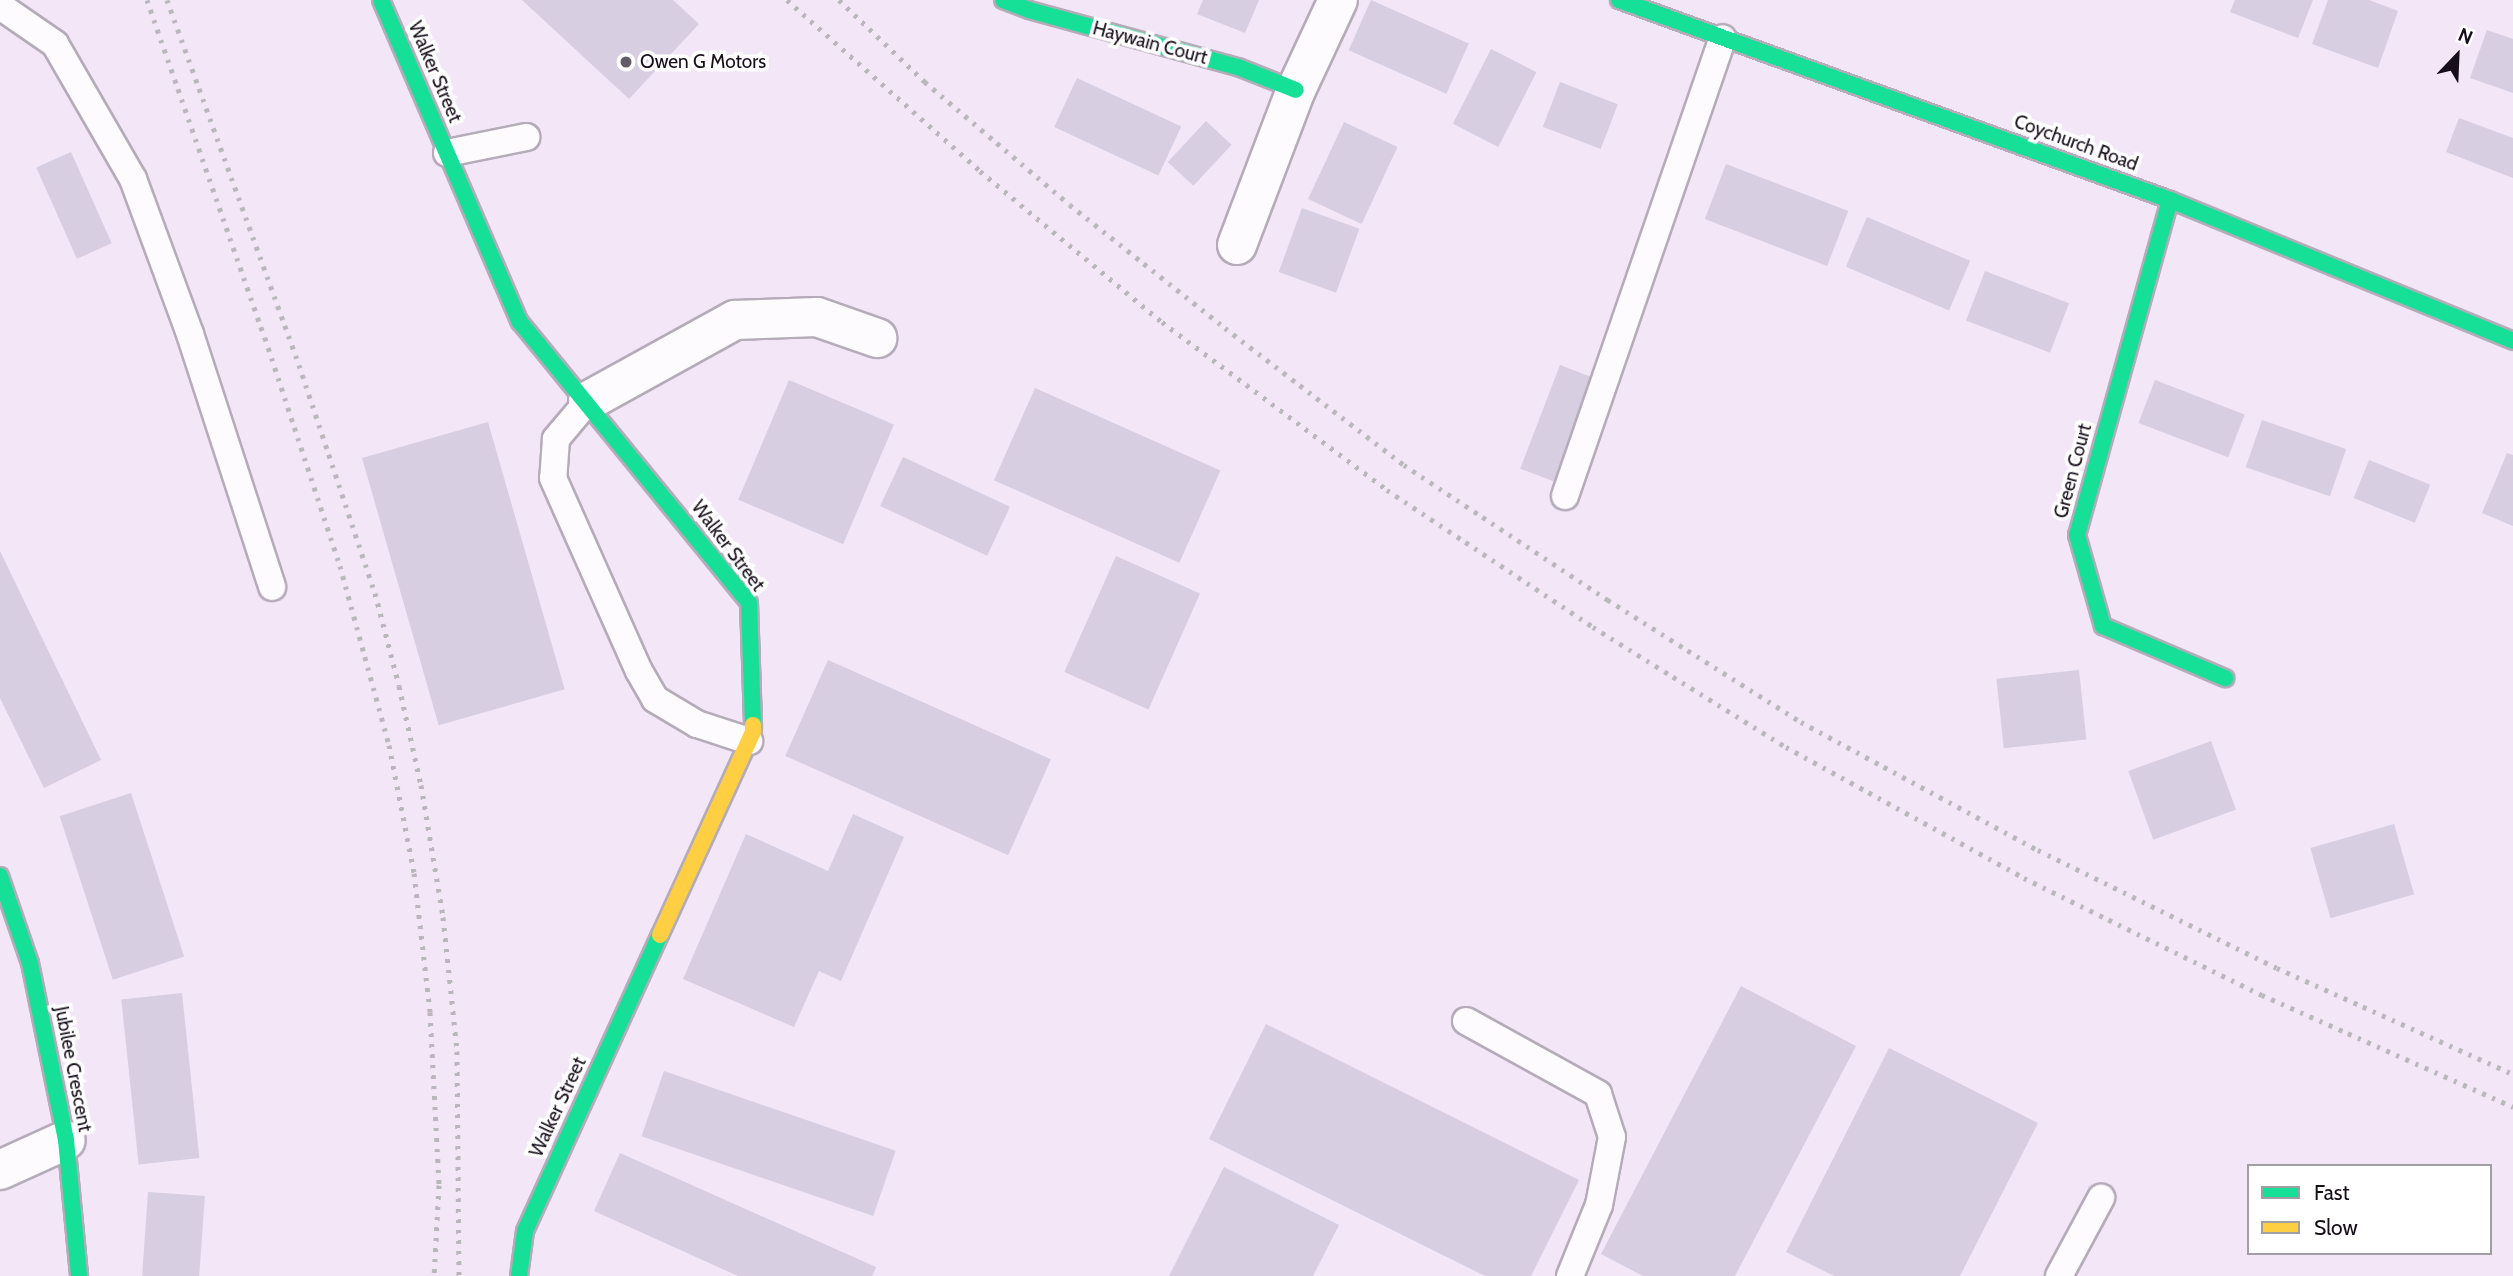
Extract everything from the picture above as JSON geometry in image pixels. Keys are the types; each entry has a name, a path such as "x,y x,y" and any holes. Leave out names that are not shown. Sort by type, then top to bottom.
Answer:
{"street":[{"name":"Walker Street","path":"381,0 520,321 588,401 749,603 752,732 524,1231 519,1276"},
{"name":"Haywain Court","path":"1003,0 1029,10 1238,66 1296,90"},
{"path":"1237,245 1296,90 1338,0"},
{"name":"Coychurch Road","path":"1619,0 2170,200 2513,341"},
{"name":"Green Court","path":"2170,200 2077,535 2103,626 2225,678"},
{"path":"588,401 736,320 817,317 877,338"},
{"name":"Jubilee Crescent","path":"0,876 30,963 66,1140 79,1276"},
{"path":"0,1170 66,1140"}],"lane":[{"path":"0,6 55,44 133,179 190,334 272,587"},
{"path":"1565,496 1723,38"},
{"path":"447,153 526,137"},
{"path":"588,401 556,439 554,478 639,671 655,699 698,724 748,741"},
{"path":"1466,1021 1598,1094 1612,1137 1599,1205 1570,1276"},
{"path":"2059,1276 2101,1198"}],"building":[{"name":"Owen G Motors","path":"522,0 673,0 699,24 629,99"},
{"path":"1203,0 1259,0 1245,33 1197,14"},
{"path":"1371,0 1469,44 1446,94 1349,50"},
{"path":"2235,0 2313,0 2298,38 2230,12"},
{"path":"2328,0 2369,0 2398,11 2378,68 2312,44"},
{"path":"2487,30 2513,39 2513,93 2470,78"},
{"path":"1491,49 1536,72 1498,147 1453,124"},
{"path":"1077,78 1181,127 1158,176 1054,127"},
{"path":"1560,82 1618,104 1601,149 1543,127"},
{"path":"2459,118 2513,138 2513,178 2446,152"},
{"path":"1206,121 1232,145 1193,186 1168,162"},
{"path":"1344,122 1397,147 1362,224 1308,199"},
{"path":"71,152 112,243 77,259 36,167"},
{"path":"1726,164 1848,211 1827,266 1705,219"},
{"path":"1302,208 1359,229 1336,293 1279,272"},
{"path":"1867,217 1970,261 1949,310 1846,267"},
{"path":"1985,271 2069,303 2050,353 1966,320"},
{"path":"1560,365 1596,379 1557,483 1520,469"},
{"path":"789,380 894,425 843,544 738,500"},
{"path":"2155,380 2245,414 2228,457 2139,423"},
{"path":"1035,388 1220,471 1179,563 994,480"},
{"path":"2262,420 2346,449 2330,496 2246,467"},
{"path":"488,422 565,689 439,725 362,458"},
{"path":"2507,453 2513,455 2513,526 2482,513"},
{"path":"903,457 1010,507 987,556 880,506"},
{"path":"2369,460 2430,485 2415,523 2354,498"},
{"path":"0,551 101,760 44,788 0,698"},
{"path":"1116,556 1200,593 1148,709 1064,672"},
{"path":"828,660 1051,759 1008,855 785,756"},
{"path":"2079,670 2086,740 2004,748 1996,679"},
{"path":"2211,741 2236,810 2153,840 2128,771"},
{"path":"131,793 184,957 113,980 60,816"},
{"path":"853,814 904,837 841,981 819,971 794,1027 683,979 746,834 828,871"},
{"path":"2394,824 2414,894 2330,918 2310,848"},
{"path":"1741,986 1856,1046 1735,1276 1643,1276 1601,1254"},
{"path":"182,993 199,1158 139,1164 121,999"},
{"path":"1266,1024 1579,1180 1531,1276 1485,1276 1209,1139"},
{"path":"1889,1048 2038,1123 1960,1276 1834,1276 1786,1252"},
{"path":"664,1071 896,1151 873,1216 642,1136"},
{"path":"620,1153 876,1267 872,1276 738,1276 594,1211"},
{"path":"1224,1167 1339,1225 1313,1276 1169,1276"},
{"path":"148,1192 205,1196 199,1276 142,1276"}],"railway":[{"path":"147,0 265,338 340,566 389,745 414,873 430,1012 439,1185 434,1276"},
{"path":"167,0 299,365 375,593 399,686 421,785 443,917 457,1051 459,1276"},
{"path":"787,0 980,171 1162,322 1387,490 1593,627 1786,747 2024,878 2262,995 2513,1107"},
{"path":"839,0 925,82 1070,205 1225,328 1404,465 1608,600 1801,722 2038,850 2277,968 2513,1074"}],"traffic: fast":[{"path":"381,0 520,322 749,603 753,725"},
{"path":"1003,0 1029,10 1238,67 1296,90"},
{"path":"1619,0 2170,200 2513,341"},
{"path":"2170,200 2077,535 2103,626 2225,678"},
{"path":"0,876 30,963 66,1140 79,1276"},
{"path":"519,1276 525,1231 660,935"}],"traffic: slow":[{"path":"660,935 753,732 753,725"}],"place":[{"name":"Owen G Motors","path":"626,62"}]}
